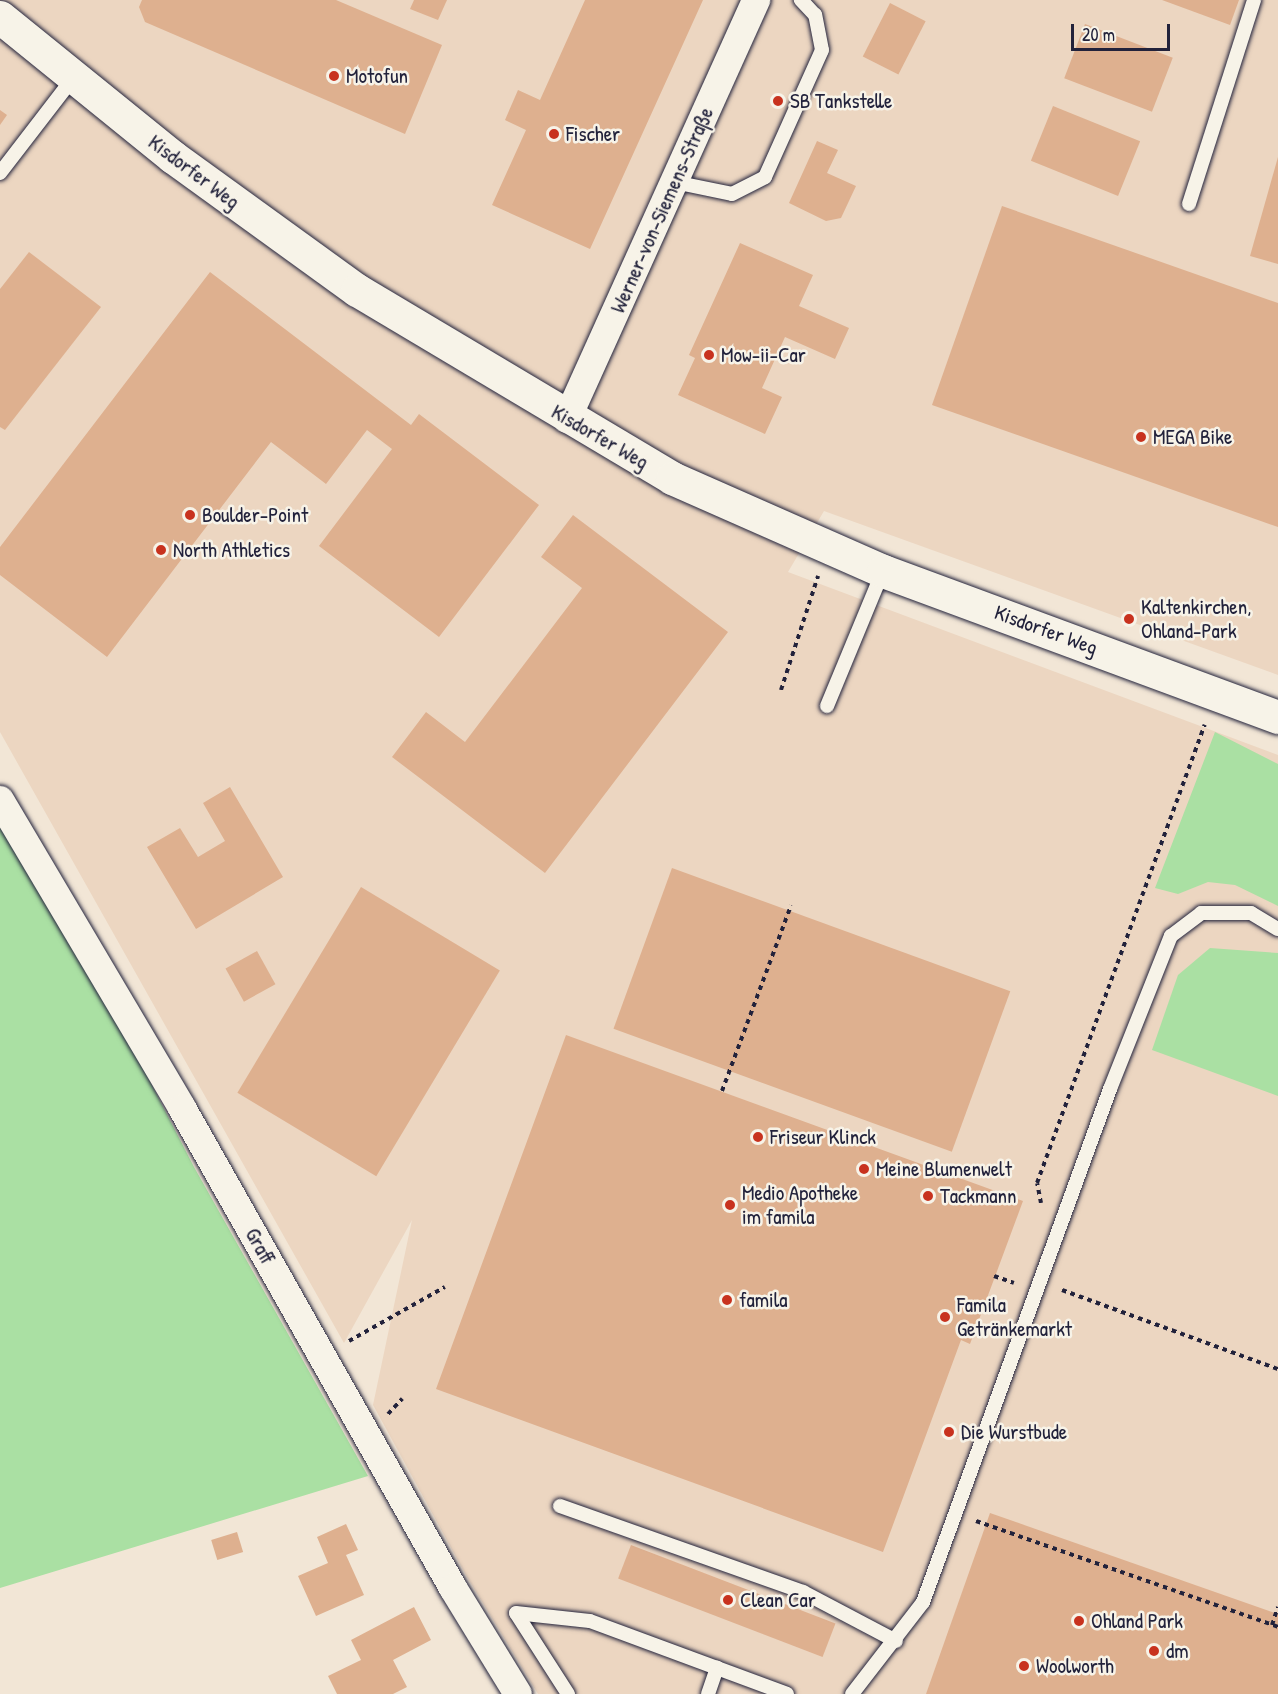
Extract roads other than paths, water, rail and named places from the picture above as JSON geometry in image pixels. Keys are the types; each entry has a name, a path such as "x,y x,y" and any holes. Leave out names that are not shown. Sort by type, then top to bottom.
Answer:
{"street":[{"name":"Werner-von-Siemens-Straße","path":"567,419 756,0"},
{"name":"Kisdorfer Weg","path":"0,17 172,157 357,290 567,419 672,478 883,571 1217,692 1278,717"},
{"name":"Graff","path":"0,800 170,1088 453,1588 518,1694"}],"lane":[{"path":"674,182 732,194 765,177 822,50 815,15 801,0"},
{"path":"1189,204 1254,0"},
{"path":"0,173 74,77"},
{"path":"827,706 883,571"},
{"path":"852,1694 896,1641 923,1602 957,1516 1128,1039 1171,936 1201,913 1251,913 1278,929"},
{"path":"560,1506 803,1592 896,1641"},
{"path":"568,1694 516,1613 590,1621 717,1668 751,1688 787,1694"},
{"path":"708,1694 717,1668"}],"place":[{"name":"Motofun","path":"334,76"},
{"name":"SB Tankstelle","path":"778,101"},
{"name":"Fischer","path":"554,134"},
{"name":"Mow-ii-Car","path":"709,355"},
{"name":"MEGA Bike","path":"1141,437"},
{"name":"Boulder-Point","path":"190,515"},
{"name":"North Athletics","path":"161,550"},
{"name":"Kaltenkirchen, Ohland-Park","path":"1129,619"},
{"name":"Friseur Klinck","path":"758,1137"},
{"name":"Meine Blumenwelt","path":"864,1169"},
{"name":"Tackmann","path":"928,1196"},
{"name":"Medio Apotheke im famila","path":"730,1205"},
{"name":"famila","path":"727,1300"},
{"name":"Famila Getränkemarkt","path":"945,1317"},
{"name":"Die Wurstbude","path":"949,1432"},
{"name":"Clean Car","path":"728,1600"},
{"name":"Ohland Park","path":"1079,1621"},
{"name":"dm","path":"1154,1651"},
{"name":"Woolworth","path":"1024,1666"}]}
